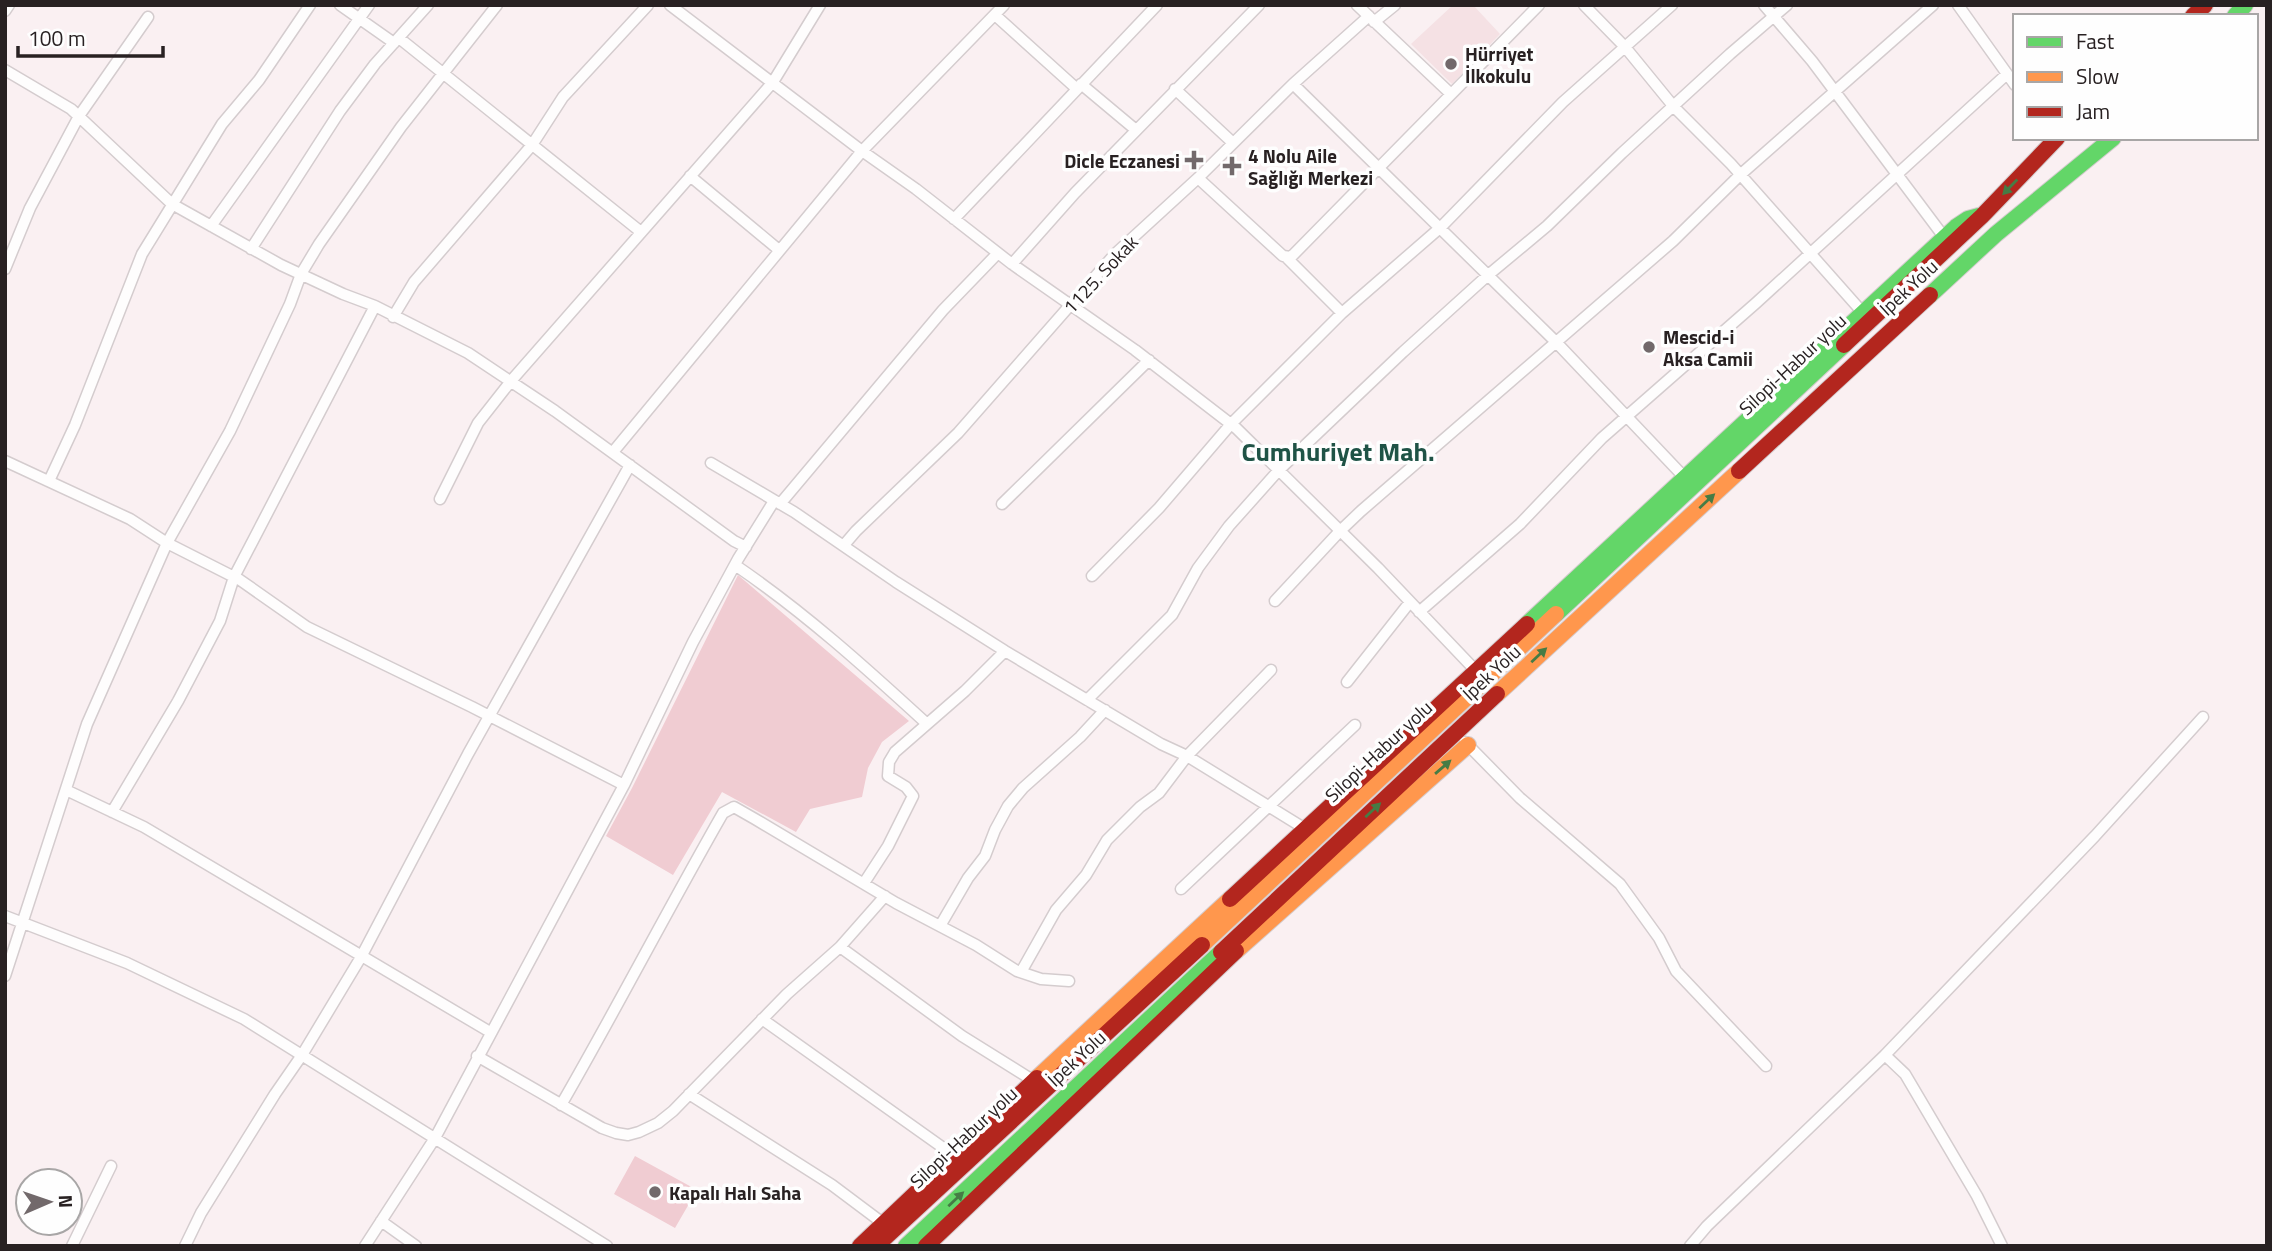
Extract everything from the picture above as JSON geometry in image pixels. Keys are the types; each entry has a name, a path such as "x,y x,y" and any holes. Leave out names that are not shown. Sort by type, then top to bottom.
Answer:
{"main road":[{"name":"Silopi-Habur yolu","path":"876,1246 1584,588 1947,241 1982,216 2054,140"},
{"name":"İpek Yolu","path":"906,1246 1996,234 2111,140"},
{"path":"860,1246 1034,1081 1685,478 1864,313 1947,241"},
{"path":"1584,588 1597,602"},
{"path":"926,1246 1217,968 1468,745"}],"street":[{"path":"5,11 9,5"},
{"path":"49,481 75,425 142,254 222,124 259,79 310,5"},
{"path":"340,5 396,40 442,74 641,232"},
{"path":"211,226 369,5"},
{"path":"251,249 340,111 375,64 428,5"},
{"path":"5,976 87,724 167,543 230,431 302,274 319,244 442,74 497,5"},
{"path":"393,317 414,282 532,145 563,96 648,5"},
{"path":"670,5 1012,264 1149,360 1231,424 1477,672"},
{"path":"440,499 478,423 511,381 773,82 820,5"},
{"path":"954,219 1157,5"},
{"path":"1012,264 1075,193 1259,5"},
{"path":"1357,5 1451,94"},
{"name":"1125. Sokak","path":"844,545 958,433 1115,254 1198,178 1293,84 1372,19 1395,5"},
{"path":"1287,258 1297,252 1381,168 1539,5"},
{"path":"1584,5 1864,313"},
{"path":"1092,576 1159,508 1231,424 1342,313 1441,227 1563,102 1672,5"},
{"path":"1764,5 1898,173 1947,241"},
{"path":"1087,700 1172,615 1198,568 1229,526 1278,471 1402,352 1547,226 1622,153 1787,5"},
{"path":"1275,601 1340,531 1673,241 1740,175 1933,5"},
{"path":"1958,5 2013,82"},
{"path":"612,452 862,151 997,9 1079,87 1136,130"},
{"path":"5,269 30,208 79,117 148,17"},
{"path":"5,70 71,109 172,204 251,249 343,294 375,306 468,353 746,547"},
{"path":"1419,612 1520,524 1602,438 1756,303 2007,74"},
{"path":"1293,84 1555,341 1685,478"},
{"path":"1175,89 1232,142"},
{"path":"690,176 779,250"},
{"path":"1198,178 1287,258 1342,313"},
{"path":"365,1246 435,1138 624,785 693,642 746,547 777,502 943,310 998,253"},
{"path":"112,812 220,621 234,577 375,306"},
{"path":"1002,504 1149,360"},
{"path":"5,461 130,519 167,543 234,577 307,627 624,785"},
{"path":"711,463 777,502 1005,651 1161,744 1187,756 1307,830"},
{"path":"185,1246 216,1189 361,957 489,717 630,465"},
{"path":"735,565 768,588 863,665 926,723"},
{"path":"1347,682 1410,602"},
{"path":"864,883 888,846 913,796 906,787 888,776 889,762 895,752 965,691 1005,651"},
{"path":"1021,972 1056,910 1086,875 1107,840 1140,807 1159,793 1187,756 1271,670"},
{"path":"940,926 968,878 985,856 1008,806 1023,788 1080,737 1105,710"},
{"path":"1690,1246 1717,1216 1885,1055 2095,836 2203,717"},
{"path":"1181,889 1355,725"},
{"path":"1456,733 1520,798 1619,884 1659,938 1676,971 1766,1066"},
{"path":"65,790 144,827 490,1032"},
{"path":"561,1105 684,881 727,810 734,807 1021,972 1041,979 1069,981"},
{"path":"477,1056 602,1128 628,1135 658,1123 673,1111 762,1018 840,947 885,896"},
{"path":"5,916 127,962 244,1019 607,1246"},
{"path":"840,947 962,1036 1034,1081"},
{"path":"762,1018 956,1157"},
{"path":"1885,1055 1905,1074 1977,1196 2002,1246"},
{"path":"689,1094 832,1185 884,1224"},
{"path":"72,1246 111,1166"},
{"path":"381,1221 416,1246"}],"shaded area":[{"name":"Hürriyet İlkokulu","path":"1453,5 1473,5 1500,34 1452,84 1411,44"},
{"path":"738,575 909,721 882,742 868,768 862,797 810,809 796,832 722,792 673,875 606,836"},
{"name":"Kapalı Halı Saha","path":"635,1156 697,1190 675,1228 614,1194"}],"traffic: fast":[{"path":"2237,14 2245,5"},
{"path":"1930,295 1996,234 2111,140"},
{"path":"1527,624 1956,227 1979,216"},
{"path":"1556,614 1844,345"},
{"path":"906,1246 1221,952"}],"traffic: slow":[{"path":"1497,694 1739,471"},
{"path":"1202,945 1556,614"},
{"path":"1236,951 1468,745"},
{"path":"1037,1078 1230,899"}],"traffic: jam":[{"path":"2195,14 2205,5"},
{"path":"1844,345 1982,216 2055,140"},
{"path":"1739,471 1930,295"},
{"path":"1230,899 1527,624"},
{"path":"1221,952 1497,694"},
{"path":"876,1246 1202,945"},
{"path":"926,1246 1236,951"},
{"path":"860,1246 1037,1078"}],"place":[{"name":"Hürriyet İlkokulu","path":"1451,64"},
{"name":"Dicle Eczanesi","path":"1194,160"},
{"name":"4 Nolu Aile Sağlığı Merkezi","path":"1232,166"},
{"name":"Mescid-i Aksa Camii","path":"1649,347"},
{"name":"Kapalı Halı Saha","path":"655,1192"}],"district":[{"name":"Cumhuriyet Mah.","path":"1338,451"}]}
